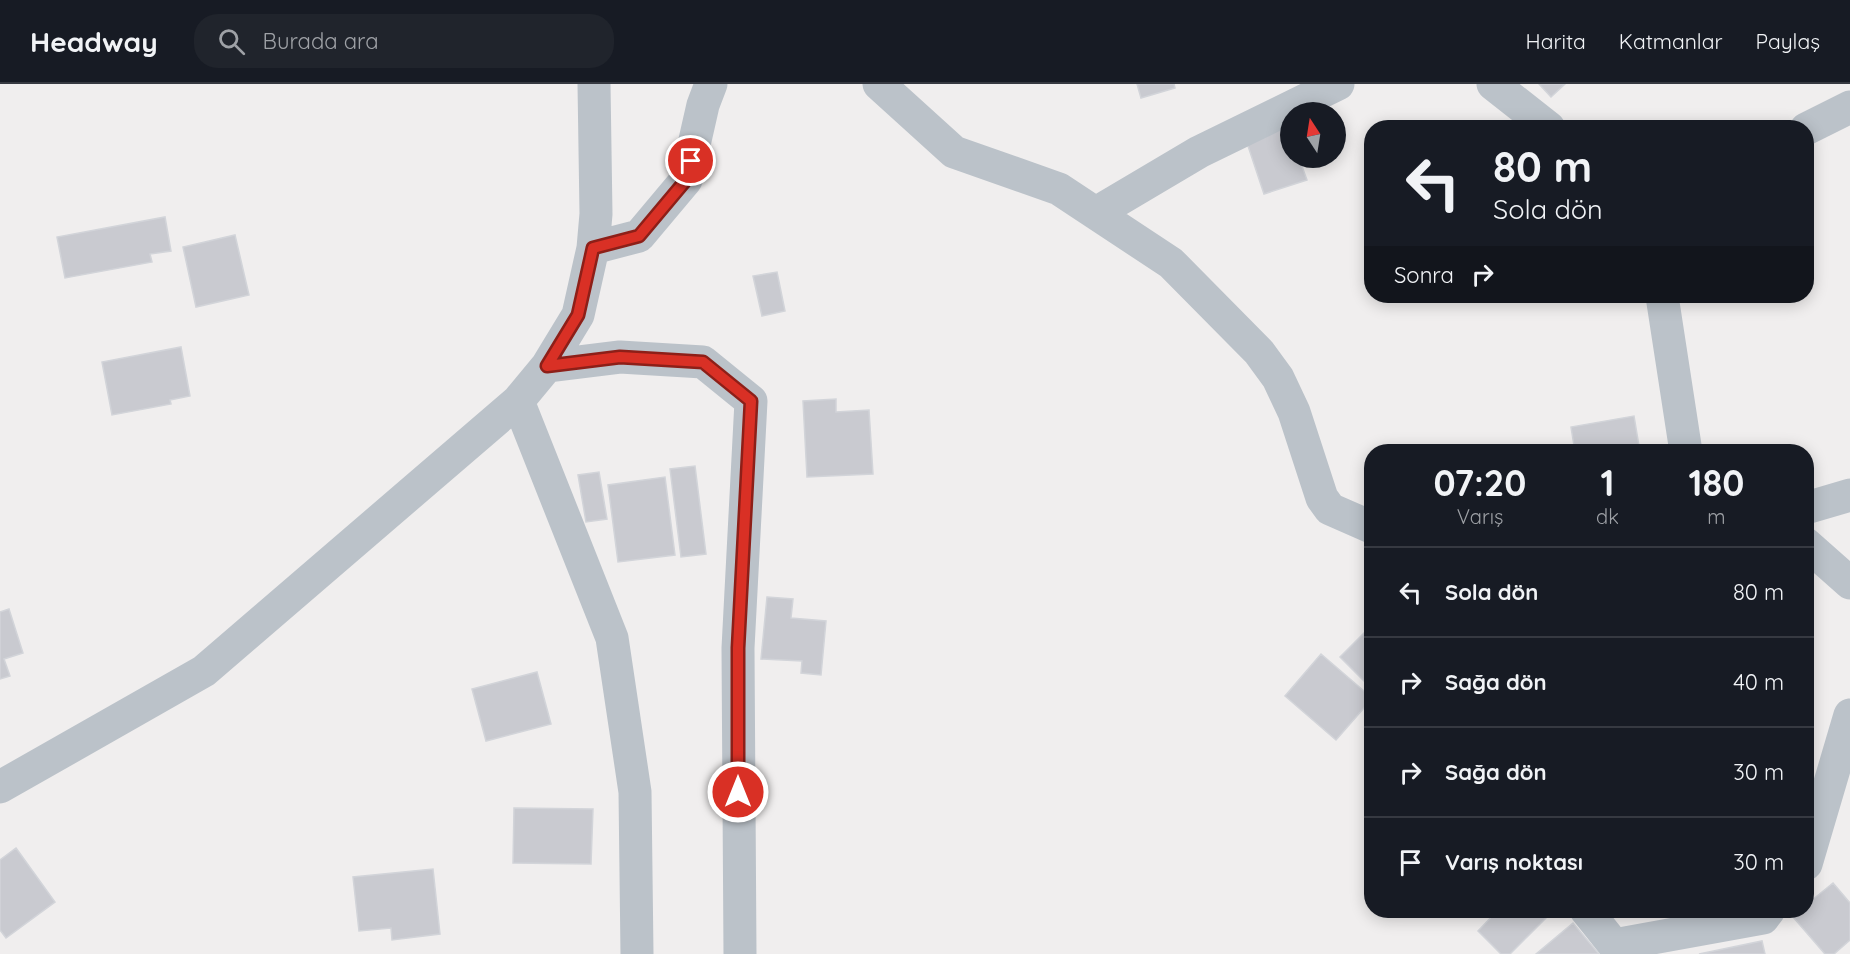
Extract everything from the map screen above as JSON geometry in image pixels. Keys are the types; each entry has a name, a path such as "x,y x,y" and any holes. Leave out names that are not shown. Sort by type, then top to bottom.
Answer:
{"street":[{"path":"0,787 204,671 518,401 547,366 578,315 593,248 596,214 594,84"},
{"path":"593,248 639,236 686,180 703,105 711,84"},
{"path":"879,84 954,152 1059,189 1171,263 1258,352 1278,378 1294,412 1322,498 1330,509 1364,524"},
{"path":"1096,213 1199,152 1338,84"},
{"path":"1493,84 1539,120"},
{"path":"1814,125 1850,107"},
{"path":"1663,303 1685,444"},
{"path":"547,366 620,357 703,362 751,401 738,648 740,954"},
{"path":"518,401 612,638 634,792 637,954"},
{"path":"1814,506 1850,495"},
{"path":"1814,551 1850,583"},
{"path":"1814,837 1850,715"},
{"path":"1592,918 1614,945 1763,918"}],"building":[{"path":"1137,84 1174,84 1175,88 1141,98"},
{"path":"1539,84 1565,84 1551,97"},
{"path":"1280,128 1280,168 1303,168 1307,180 1264,194 1246,140"},
{"path":"165,217 171,251 150,254 152,262 65,278 57,237"},
{"path":"235,235 249,295 196,307 183,247"},
{"path":"777,272 785,311 762,316 753,276"},
{"path":"181,347 190,396 170,400 171,404 112,415 102,362"},
{"path":"836,399 836,412 869,410 873,474 807,477 803,401"},
{"path":"1634,416 1639,444 1574,444 1571,427"},
{"path":"695,466 706,554 681,557 670,469"},
{"path":"599,472 607,519 586,522 578,475"},
{"path":"665,477 675,555 618,562 608,485"},
{"path":"767,597 793,599 791,618 826,621 821,675 801,673 802,661 761,659"},
{"path":"9,609 23,653 4,659 10,676 0,679 0,612"},
{"path":"1364,633 1364,681 1340,657"},
{"path":"1321,654 1364,691 1364,708 1336,740 1285,696"},
{"path":"537,672 551,724 486,741 472,689"},
{"path":"514,808 593,809 591,864 513,863"},
{"path":"16,848 55,902 6,938 0,930 0,860"},
{"path":"433,869 440,934 392,940 391,928 359,931 353,877"},
{"path":"1833,883 1850,903 1850,940 1834,954 1825,954 1794,918 1814,918 1814,898"},
{"path":"1490,918 1546,918 1510,954 1501,954 1478,931"},
{"path":"1573,923 1599,954 1536,954"},
{"path":"1762,941 1765,954 1699,954"}],"route":[{"path":"691,161 686,180 639,236 593,248 578,315 547,366 620,357 703,362 751,401 738,648 738,792"}]}
